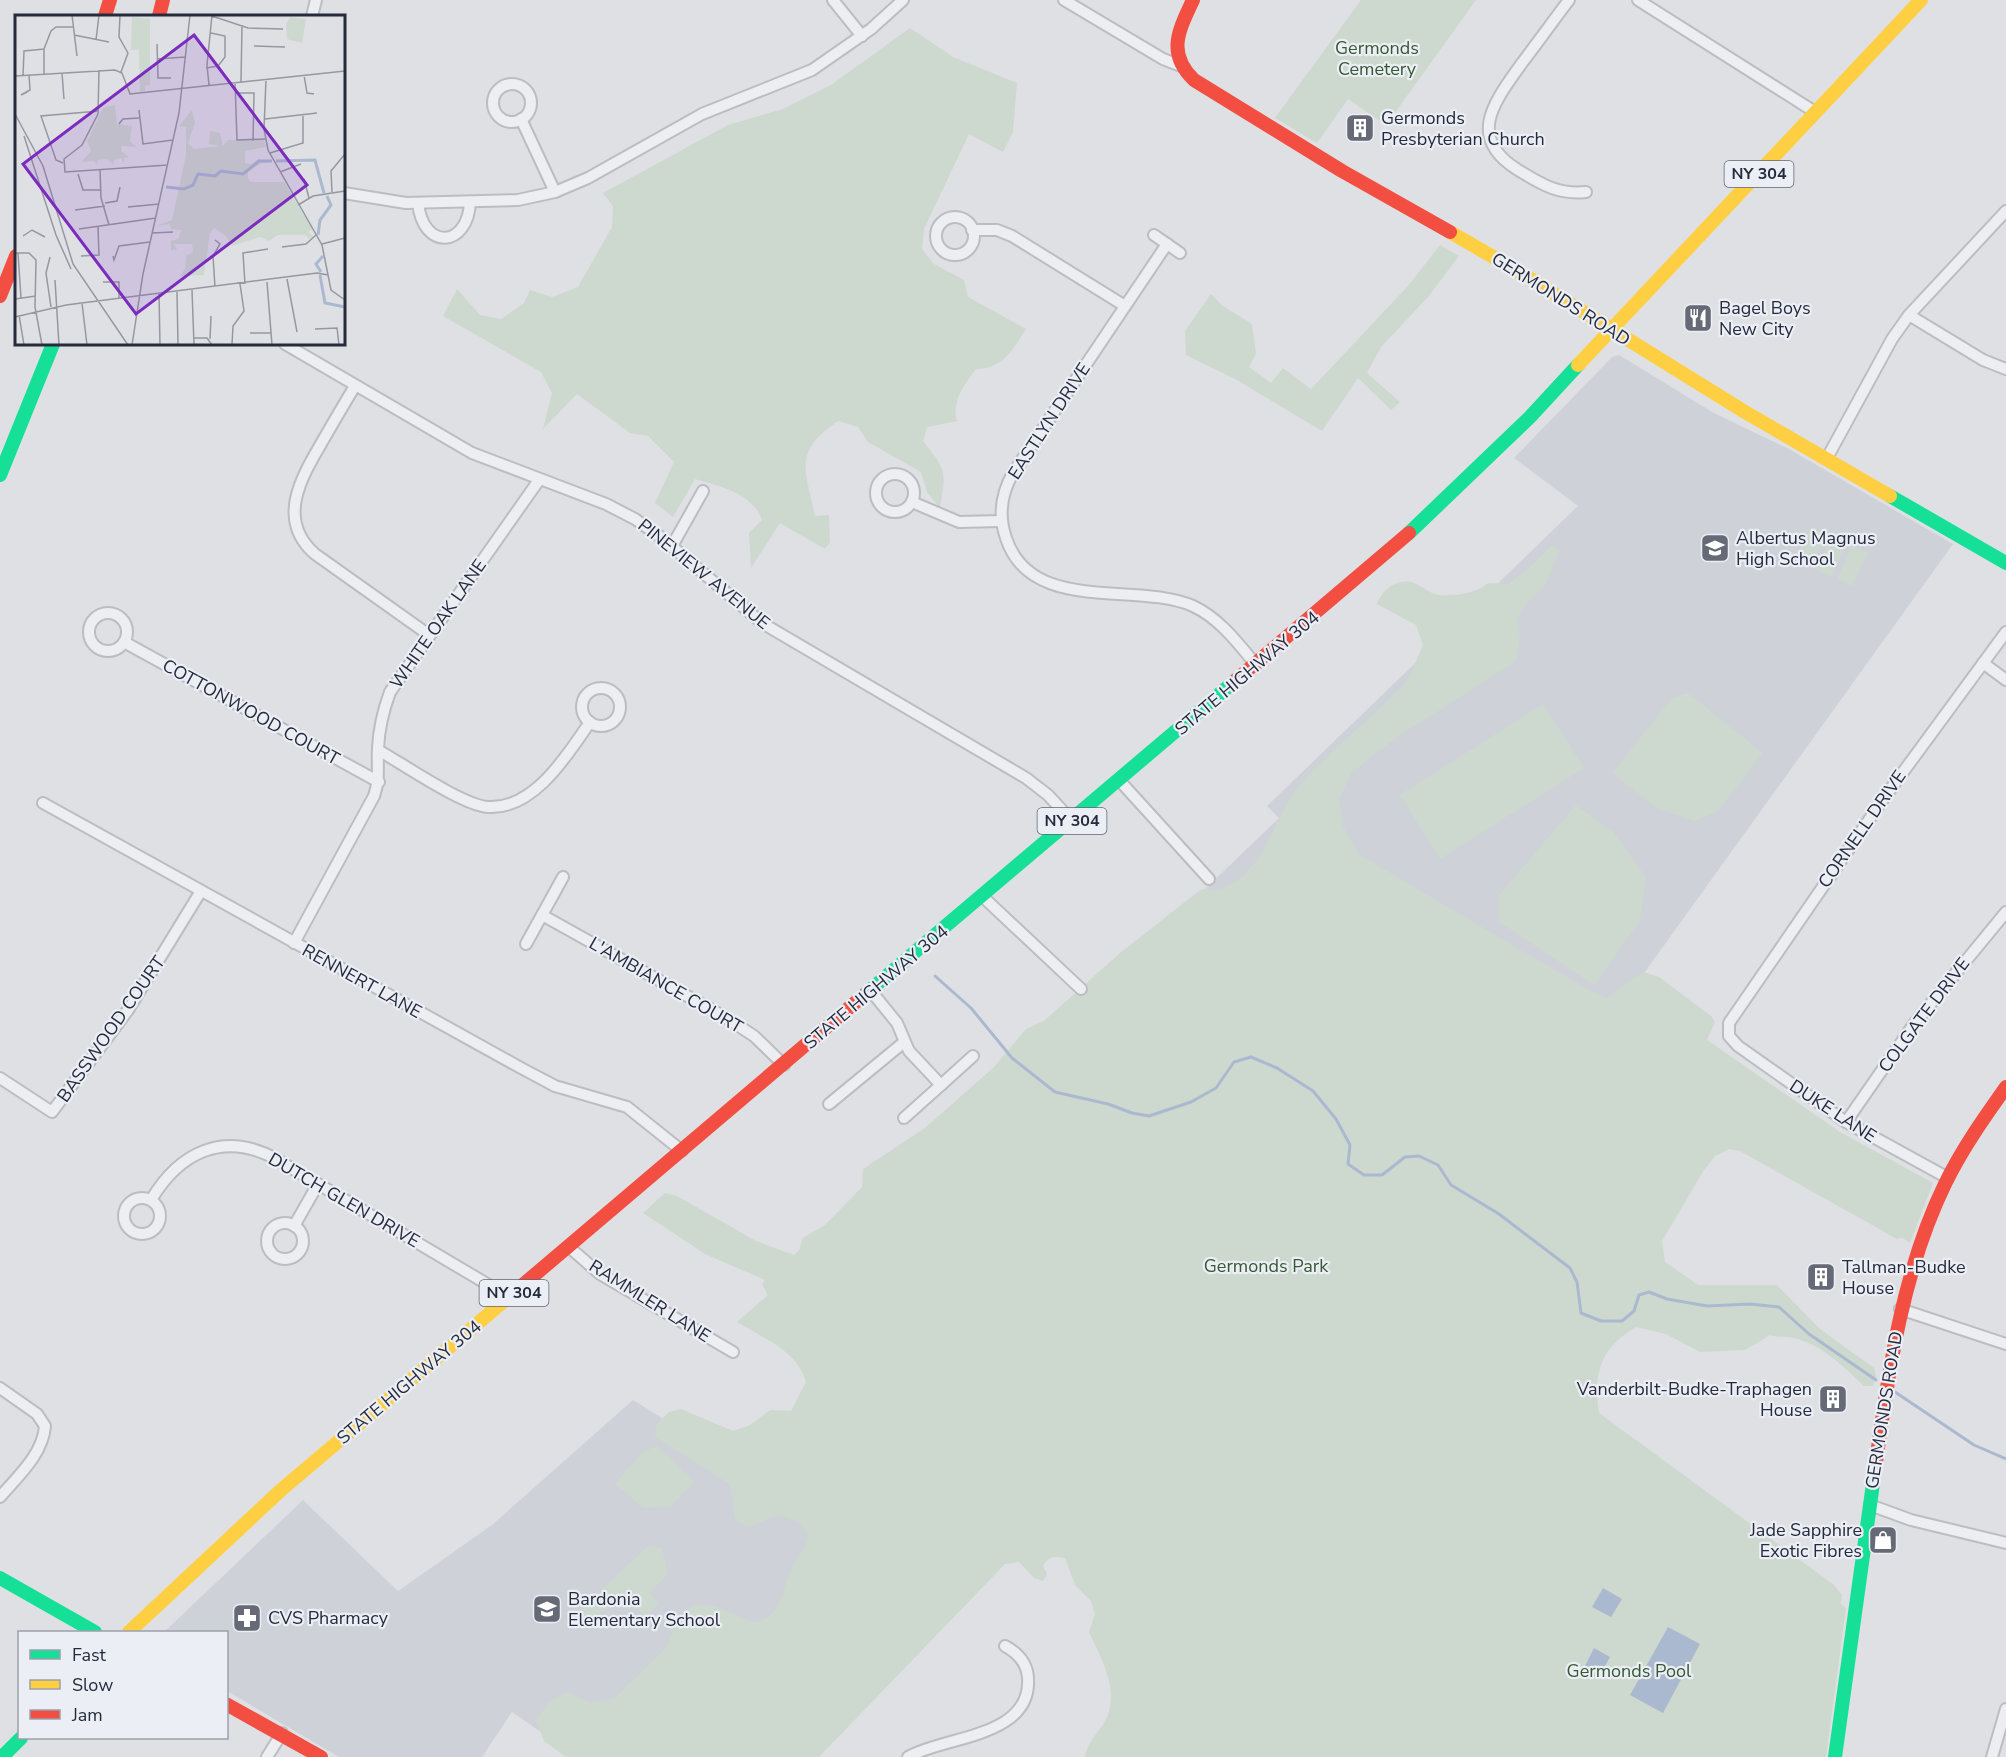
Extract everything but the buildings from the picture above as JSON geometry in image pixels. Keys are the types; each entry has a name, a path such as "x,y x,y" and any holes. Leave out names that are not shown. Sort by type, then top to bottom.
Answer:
{"main road":[{"path":"105,15 110,0"},
{"path":"159,15 163,0"},
{"path":"1181,66 1176,43 1193,0"},
{"name":"NY 304","path":"1612,330 1921,0"},
{"name":"GERMONDS ROAD","path":"1181,66 1197,82 1323,160 1519,272 1735,406 2006,563"},
{"path":"0,296 15,258"},
{"name":"STATE HIGHWAY 304","path":"130,1631 274,1496 1256,665 1447,498 1521,426 1612,330"},
{"path":"0,475 53,345"},
{"name":"GERMONDS ROAD","path":"1835,1757 1889,1364 1900,1309 1917,1252 1948,1178 1974,1131 2006,1087"},
{"path":"0,1578 93,1631"},
{"path":"228,1705 282,1733 321,1757"},
{"path":"2,1757 19,1739"}],"street":[{"path":"312,15 316,0"},
{"path":"833,0 862,36"},
{"path":"345,193 357,193 393,203 418,203 518,200 555,192 593,175 702,114 802,75 862,36 903,0"},
{"path":"1064,0 1163,59 1181,66"},
{"path":"1569,0 1496,100 1488,126 1492,145 1507,163 1554,190 1586,192"},
{"path":"1638,0 1815,112"},
{"path":"520,119 555,192"},
{"path":"418,203 421,220 426,230 435,236 446,237 455,235 464,226 469,216 470,202"},
{"path":"1827,458 1892,339 1909,315 2006,211"},
{"path":"972,230 997,230 1012,236 1125,306"},
{"path":"1154,235 1180,253"},
{"name":"EASTLYN DRIVE","path":"1167,244 1009,480 1002,501 1001,521 1007,543 1016,558 1041,580 1067,588 1191,605 1219,624 1256,665"},
{"path":"1909,315 1983,360 2006,369"},
{"name":"PINEVIEW AVENUE","path":"287,345 463,449 616,509 635,519 672,546 762,623 1026,778 1048,795 1072,821"},
{"path":"355,386 300,483 294,504 296,527 303,542 315,554 429,634"},
{"name":"WHITE OAK LANE","path":"294,943 371,805 379,782 378,750 382,714 390,692 539,480"},
{"path":"672,546 703,491"},
{"path":"912,502 959,522 1001,521"},
{"name":"CORNELL DRIVE","path":"1729,1032 1732,1014 1884,798 2006,632"},
{"name":"COTTONWOOD COURT","path":"124,642 379,782"},
{"path":"1983,663 2006,681"},
{"path":"378,750 475,804 495,807 524,796 547,780 590,722"},
{"path":"1119,780 1209,879"},
{"name":"RENNERT LANE","path":"43,803 555,1086 627,1107 682,1151"},
{"path":"526,944 563,877"},
{"name":"BASSWOOD COURT","path":"0,1078 52,1112 128,1010 201,891"},
{"path":"982,896 1081,989"},
{"name":"COLGATE DRIVE","path":"1846,1122 1914,1024 2006,912"},
{"name":"L'AMBIANCE COURT","path":"542,915 725,1017 754,1036 784,1065"},
{"path":"871,991 897,1023 903,1043 941,1085"},
{"name":"DUKE LANE","path":"1729,1032 1738,1046 1846,1122 1948,1178"},
{"path":"829,1104 903,1043"},
{"path":"904,1118 974,1056"},
{"name":"DUTCH GLEN DRIVE","path":"151,1200 162,1182 180,1164 194,1155 220,1147 239,1147 259,1151 509,1297"},
{"path":"294,1226 318,1184"},
{"name":"RAMMLER LANE","path":"569,1247 600,1274 733,1352"},
{"path":"1900,1309 2006,1344"},
{"path":"0,1388 37,1414 45,1426 44,1439 27,1466 0,1497"},
{"path":"1869,1505 1911,1520 2006,1543"},
{"path":"908,1757 931,1747 993,1730 1012,1716 1024,1698 1028,1676 1021,1658 1005,1646"},
{"path":"1992,1757 2006,1709"},
{"path":"267,1757 282,1733"}],"shaded area":[{"path":"1619,355 1714,413 1787,448 1953,544 1616,1012 1225,909 1206,888 1279,818 1267,806 1578,506 1514,458 1612,357"},
{"path":"633,1400 960,1604 808,1757 577,1757 512,1712 482,1757 339,1757 228,1692 228,1631 165,1631 303,1500 398,1591 492,1525"}],"green space":[{"name":"Germonds Cemetery","path":"1361,0 1476,0 1386,125 1348,99 1317,143 1275,118"},
{"path":"910,28 953,57 1017,83 1013,132 1003,152 969,134 924,229 922,249 934,264 964,280 968,297 1026,329 1012,350 1000,362 993,366 976,369 957,400 957,421 927,427 923,441 941,466 944,478 940,508 927,492 921,472 868,442 858,427 838,421 814,442 808,452 806,462 808,485 815,516 829,515 830,542 825,549 780,523 751,568 749,533 762,520 758,511 744,497 695,479 673,517 655,503 674,462 648,436 630,433 577,394 543,429 552,393 541,372 443,316 457,289 480,315 501,319 524,303 530,290 552,297 578,287 612,227 613,206 603,193 728,125 783,109 831,85"},
{"path":"1440,245 1459,256 1428,297 1381,347 1367,373 1400,402 1391,410 1358,378 1322,431 1235,379 1186,355 1185,331 1211,294 1223,306 1252,324 1256,354 1249,367 1271,383 1283,368 1311,389 1408,286"},
{"path":"1811,527 1826,534 1811,567 1796,560"},
{"path":"1832,536 1847,544 1831,577 1816,569"},
{"name":"Germonds Park","path":"1551,546 1560,550 1544,587 1525,605 1517,620 1520,641 1516,661 1397,737 1351,773 1339,800 1343,826 1358,854 1587,989 1607,998 1643,972 1659,977 1711,1016 1715,1022 1707,1040 1840,1132 1933,1183 1910,1243 1902,1238 1897,1239 1740,1151 1729,1149 1715,1156 1704,1170 1662,1241 1665,1262 1698,1285 1777,1285 1820,1329 1874,1368 1876,1376 1873,1386 1864,1386 1825,1352 1795,1338 1770,1335 1745,1350 1700,1352 1666,1334 1636,1327 1614,1344 1602,1363 1599,1374 1597,1399 1599,1413 1834,1585 1842,1595 1841,1604 1846,1608 1826,1757 1085,1757 1088,1746 1107,1717 1111,1695 1110,1684 1089,1632 1095,1614 1091,1601 1075,1585 1065,1558 1058,1557 1049,1559 1043,1566 1047,1574 1043,1581 1034,1578 1019,1562 1005,1564 819,1757 566,1757 544,1741 536,1720 549,1702 567,1692 590,1703 615,1698 666,1648 678,1619 694,1605 715,1606 755,1623 771,1614 780,1602 787,1579 808,1535 798,1522 778,1515 747,1527 736,1520 728,1483 655,1437 656,1425 669,1412 681,1409 733,1431 750,1425 770,1410 791,1411 806,1382 802,1371 788,1354 737,1322 768,1295 762,1284 765,1280 705,1254 643,1213 665,1193 677,1196 756,1241 794,1255 799,1250 803,1238 825,1225 862,1187 863,1169 925,1128 994,1067 1026,1029 1045,1020 1120,953 1199,891 1206,888 1209,890 1227,887 1241,878 1253,865 1300,785 1320,763 1401,688 1410,675 1423,645 1416,625 1377,604 1386,590 1396,583 1408,582 1439,595 1452,595 1472,592 1488,583 1508,584 1526,571"},
{"path":"1852,546 1868,553 1852,586 1837,579"},
{"path":"1688,693 1763,753 1718,811 1694,821 1655,807 1612,773 1672,698"},
{"path":"1543,704 1584,768 1440,859 1400,795"},
{"path":"1576,805 1613,832 1646,877 1640,921 1594,985 1499,922 1499,895"},
{"path":"657,1446 694,1482 672,1506 643,1508 615,1484 642,1452"},
{"path":"648,1546 662,1548 668,1574 650,1593 659,1603 645,1617 623,1594 591,1621 580,1610"}],"water":[{"path":"1603,1588 1622,1599 1611,1617 1592,1607"},
{"path":"1668,1627 1700,1644 1663,1713 1630,1695"},
{"path":"1594,1648 1610,1657 1600,1675 1592,1678 1587,1676 1584,1668"}],"waterway":[{"path":"935,976 971,1008 1012,1058 1055,1092 1149,1116 1191,1102 1216,1088 1234,1062 1251,1057 1277,1068 1313,1091 1336,1119 1350,1145 1348,1164 1364,1175 1382,1175 1405,1157 1419,1156 1438,1165 1451,1185 1499,1214 1570,1268 1577,1282 1581,1313 1601,1321 1622,1321 1634,1311 1639,1295 1649,1292 1667,1299 1707,1306 1750,1304 1779,1307 1809,1334 1876,1380"},
{"path":"1895,1392 1974,1445 2006,1459"}],"traffic: fast":[{"path":"0,475 53,345"},
{"path":"1409,533 1530,417 1578,365"},
{"path":"1890,496 2006,563"},
{"path":"863,996 1236,680"},
{"path":"1835,1757 1876,1462"},
{"path":"0,1578 93,1631"},
{"path":"2,1757 20,1739"}],"traffic: slow":[{"path":"1578,365 1921,0"},
{"path":"1450,232 1745,412 1890,496"},
{"path":"130,1631 281,1490 511,1295"}],"traffic: jam":[{"path":"105,15 110,0"},
{"path":"159,15 163,0"},
{"path":"1193,0 1180,31 1178,51 1185,70 1194,80 1342,171 1450,232"},
{"path":"0,296 15,258"},
{"path":"1236,680 1409,533"},
{"path":"511,1295 863,996"},
{"path":"1876,1462 1892,1355 1918,1250 1952,1171 2006,1087"},
{"path":"228,1705 321,1757"}],"place":[{"name":"Germonds Presbyterian Church","path":"1360,128"},
{"name":"Bagel Boys New City","path":"1698,318"},
{"name":"Albertus Magnus High School","path":"1715,548"},
{"name":"Tallman-Budke House","path":"1821,1277"},
{"name":"Vanderbilt-Budke-Traphagen House","path":"1833,1399"},
{"name":"Jade Sapphire Exotic Fibres","path":"1883,1540"},
{"name":"Bardonia Elementary School","path":"547,1609"},
{"name":"CVS Pharmacy","path":"247,1618"}],"park label":[{"name":"Germonds Pool","path":"1629,1671"}]}
